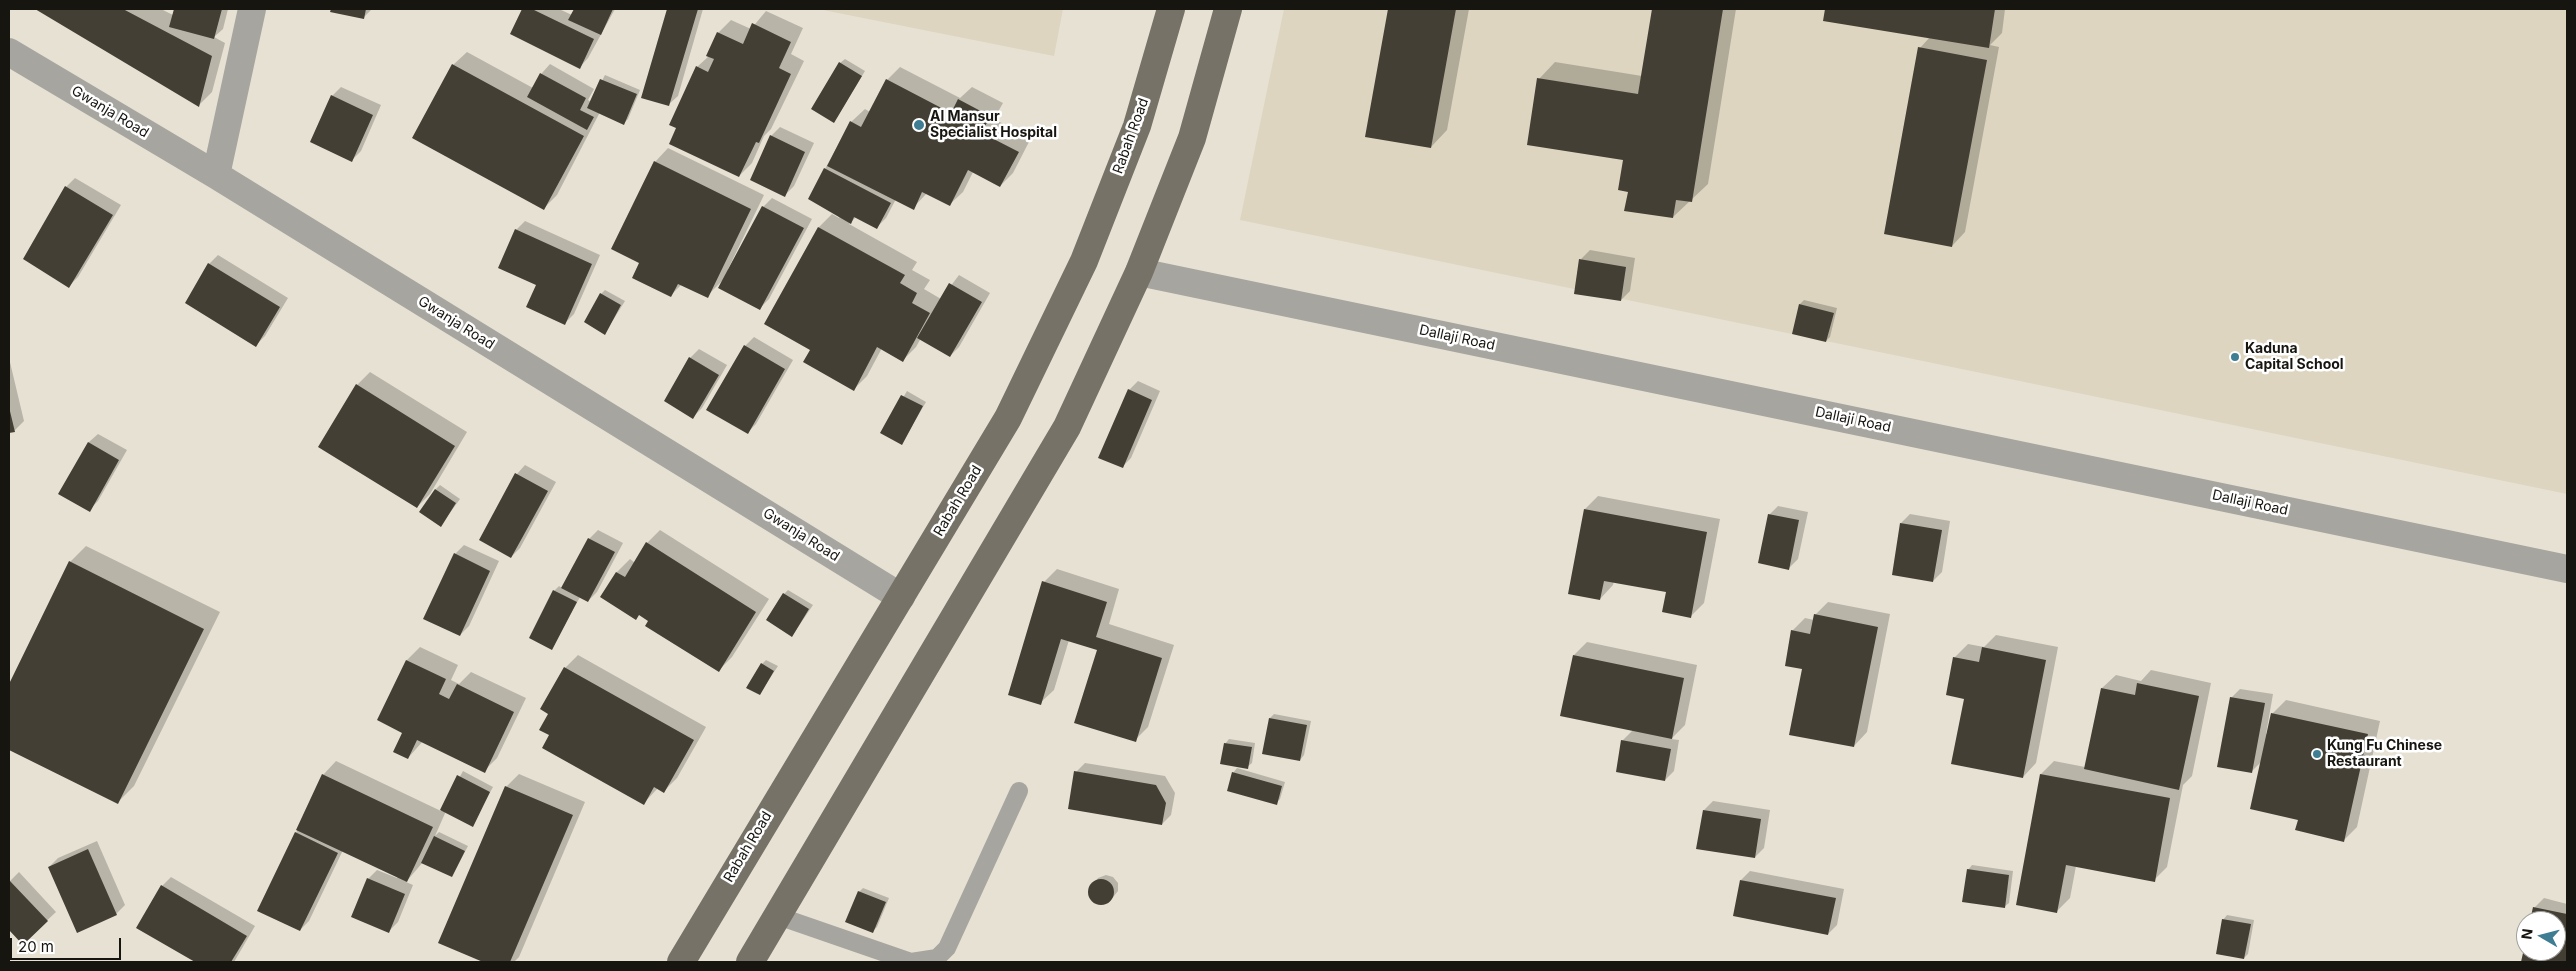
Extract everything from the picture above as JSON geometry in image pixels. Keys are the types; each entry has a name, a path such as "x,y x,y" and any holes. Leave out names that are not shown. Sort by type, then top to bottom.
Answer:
{"main road":[{"name":"Rabah Road","path":"681,962 1008,418 1084,261 1137,126 1171,9"},
{"path":"750,962 1067,427 1139,272 1192,138 1228,9"}],"street":[{"path":"216,175 252,9"},
{"name":"Gwanja Road","path":"9,52 216,175 901,597"},
{"name":"Dallaji Road","path":"1139,272 2567,568"}],"lane":[{"path":"778,916 911,962 937,958 947,948 1019,791"}],"shaded area":[{"path":"818,9 1063,9 1054,56"},
{"name":"Kaduna Capital School","path":"1284,9 2567,9 2567,494 1240,220"}],"building":[{"path":"35,9 123,9 212,56 199,107"},
{"path":"174,9 222,9 214,39 169,27"},
{"path":"331,9 366,9 364,19 330,12"},
{"path":"522,9 532,9 594,39 580,69 510,34"},
{"path":"574,9 613,9 601,35 568,20"},
{"path":"667,9 698,9 669,106 641,98"},
{"path":"1388,9 1456,9 1431,148 1365,137"},
{"path":"1652,9 1723,9 1692,202 1676,200 1673,218 1624,211 1628,192 1618,190 1623,160 1527,145 1537,78 1638,94"},
{"path":"1825,9 1995,9 1989,48 1823,21"},
{"path":"752,23 791,42 779,68 791,74 759,143 756,142 739,177 669,144 676,128 669,125 696,66 708,72 714,59 706,56 717,32 743,44"},
{"path":"1918,47 1987,60 1952,247 1884,234"},
{"path":"839,62 862,76 834,123 811,109"},
{"path":"452,64 584,136 544,210 412,138"},
{"path":"540,73 586,98 580,110 594,117 587,130 527,97"},
{"path":"600,79 637,94 624,125 587,108"},
{"path":"886,79 951,113 958,99 990,116 982,133 1019,152 1000,187 968,170 950,206 922,192 914,210 827,166 850,121 861,127"},
{"path":"331,95 373,115 352,162 310,142"},
{"path":"770,135 805,152 785,197 750,180"},
{"path":"654,161 751,209 708,298 678,284 671,297 632,278 639,263 611,249"},
{"path":"824,168 891,203 877,229 854,217 851,224 808,199"},
{"path":"65,186 113,215 69,288 23,259"},
{"path":"762,206 804,228 760,310 718,288"},
{"path":"818,227 905,275 900,283 917,293 912,303 930,313 903,362 877,347 854,391 803,362 810,350 764,324"},
{"path":"515,229 592,264 565,325 526,307 536,285 498,268"},
{"path":"1579,259 1626,267 1621,301 1574,294"},
{"path":"208,263 280,307 256,347 185,303"},
{"path":"949,283 982,302 950,357 917,338"},
{"path":"600,293 621,305 605,335 584,322"},
{"path":"1799,304 1834,313 1826,342 1792,334"},
{"path":"744,345 785,369 748,434 706,410"},
{"path":"689,357 719,375 693,419 664,401"},
{"path":"356,384 455,446 417,508 318,447"},
{"path":"1128,389 1152,400 1123,468 1098,458"},
{"path":"901,395 923,406 902,445 880,433"},
{"path":"9,407 15,432 9,433"},
{"path":"88,442 119,460 90,512 58,494"},
{"path":"515,473 548,491 511,558 479,540"},
{"path":"435,489 456,503 441,527 419,512"},
{"path":"1584,509 1707,532 1691,618 1662,612 1666,592 1604,581 1600,600 1568,594"},
{"path":"1768,514 1799,520 1789,570 1758,563"},
{"path":"1900,523 1942,530 1933,582 1892,575"},
{"path":"588,538 615,552 588,602 561,588"},
{"path":"646,542 756,612 719,672 645,626 648,621 639,615 636,620 600,597 616,572 625,577"},
{"path":"454,553 490,571 460,636 423,619"},
{"path":"69,561 204,629 118,804 9,750 9,684"},
{"path":"1042,581 1107,602 1096,637 1162,658 1136,742 1074,723 1097,650 1061,639 1041,705 1008,695"},
{"path":"553,590 577,602 552,650 529,638"},
{"path":"783,593 809,609 792,637 766,620"},
{"path":"1814,614 1878,627 1854,747 1789,735 1802,669 1785,666 1791,630 1810,634"},
{"path":"1982,647 2046,660 2023,778 1951,764 1964,699 1946,695 1953,657 1979,662"},
{"path":"1573,655 1684,678 1672,739 1560,716"},
{"path":"406,660 446,679 439,694 449,699 457,684 514,712 485,773 417,740 408,759 393,752 402,733 377,720"},
{"path":"761,663 774,671 760,695 746,688"},
{"path":"564,667 694,740 664,793 654,787 644,805 542,748 549,735 539,730 548,714 540,709"},
{"path":"2137,683 2199,696 2179,790 2084,769 2101,688 2135,695"},
{"path":"2230,697 2265,703 2252,773 2217,767"},
{"path":"2271,713 2368,734 2344,842 2295,830 2298,820 2250,809"},
{"path":"1269,718 1307,725 1300,761 1262,754"},
{"path":"1621,740 1671,749 1665,781 1616,772"},
{"path":"1224,743 1252,747 1248,769 1220,764"},
{"path":"1074,771 1156,785 1166,803 1162,825 1068,809"},
{"path":"1232,772 1282,786 1277,805 1227,791"},
{"path":"322,774 433,827 407,882 296,830"},
{"path":"2040,774 2170,798 2155,882 2066,865 2057,913 2016,905"},
{"path":"457,775 490,792 473,827 440,810"},
{"path":"505,786 573,815 510,962 483,962 438,943"},
{"path":"1703,810 1761,819 1755,858 1696,849"},
{"path":"295,832 338,853 300,931 257,911"},
{"path":"434,836 465,851 452,877 421,863"},
{"path":"88,849 117,915 77,933 48,867"},
{"path":"1967,869 2009,875 2005,908 1962,902"},
{"path":"367,878 405,894 389,933 351,917"},
{"path":"1101,879 1110,883 1114,892 1110,901 1101,905 1092,901 1088,892 1092,883"},
{"path":"9,880 48,921 23,945 9,930"},
{"path":"1740,880 1836,898 1828,935 1733,916"},
{"path":"161,885 247,936 231,962 195,962 136,928"},
{"path":"858,891 886,902 873,933 845,922"},
{"path":"2533,907 2552,911 2532,911"},
{"path":"2567,914 2567,962 2521,962 2566,961"},
{"path":"2222,919 2251,924 2244,959 2216,954"}],"place":[{"name":"Al Mansur Specialist Hospital","path":"919,125"},
{"name":"Kaduna Capital School","path":"2235,357"},
{"name":"Kung Fu Chinese Restaurant","path":"2317,754"}]}
